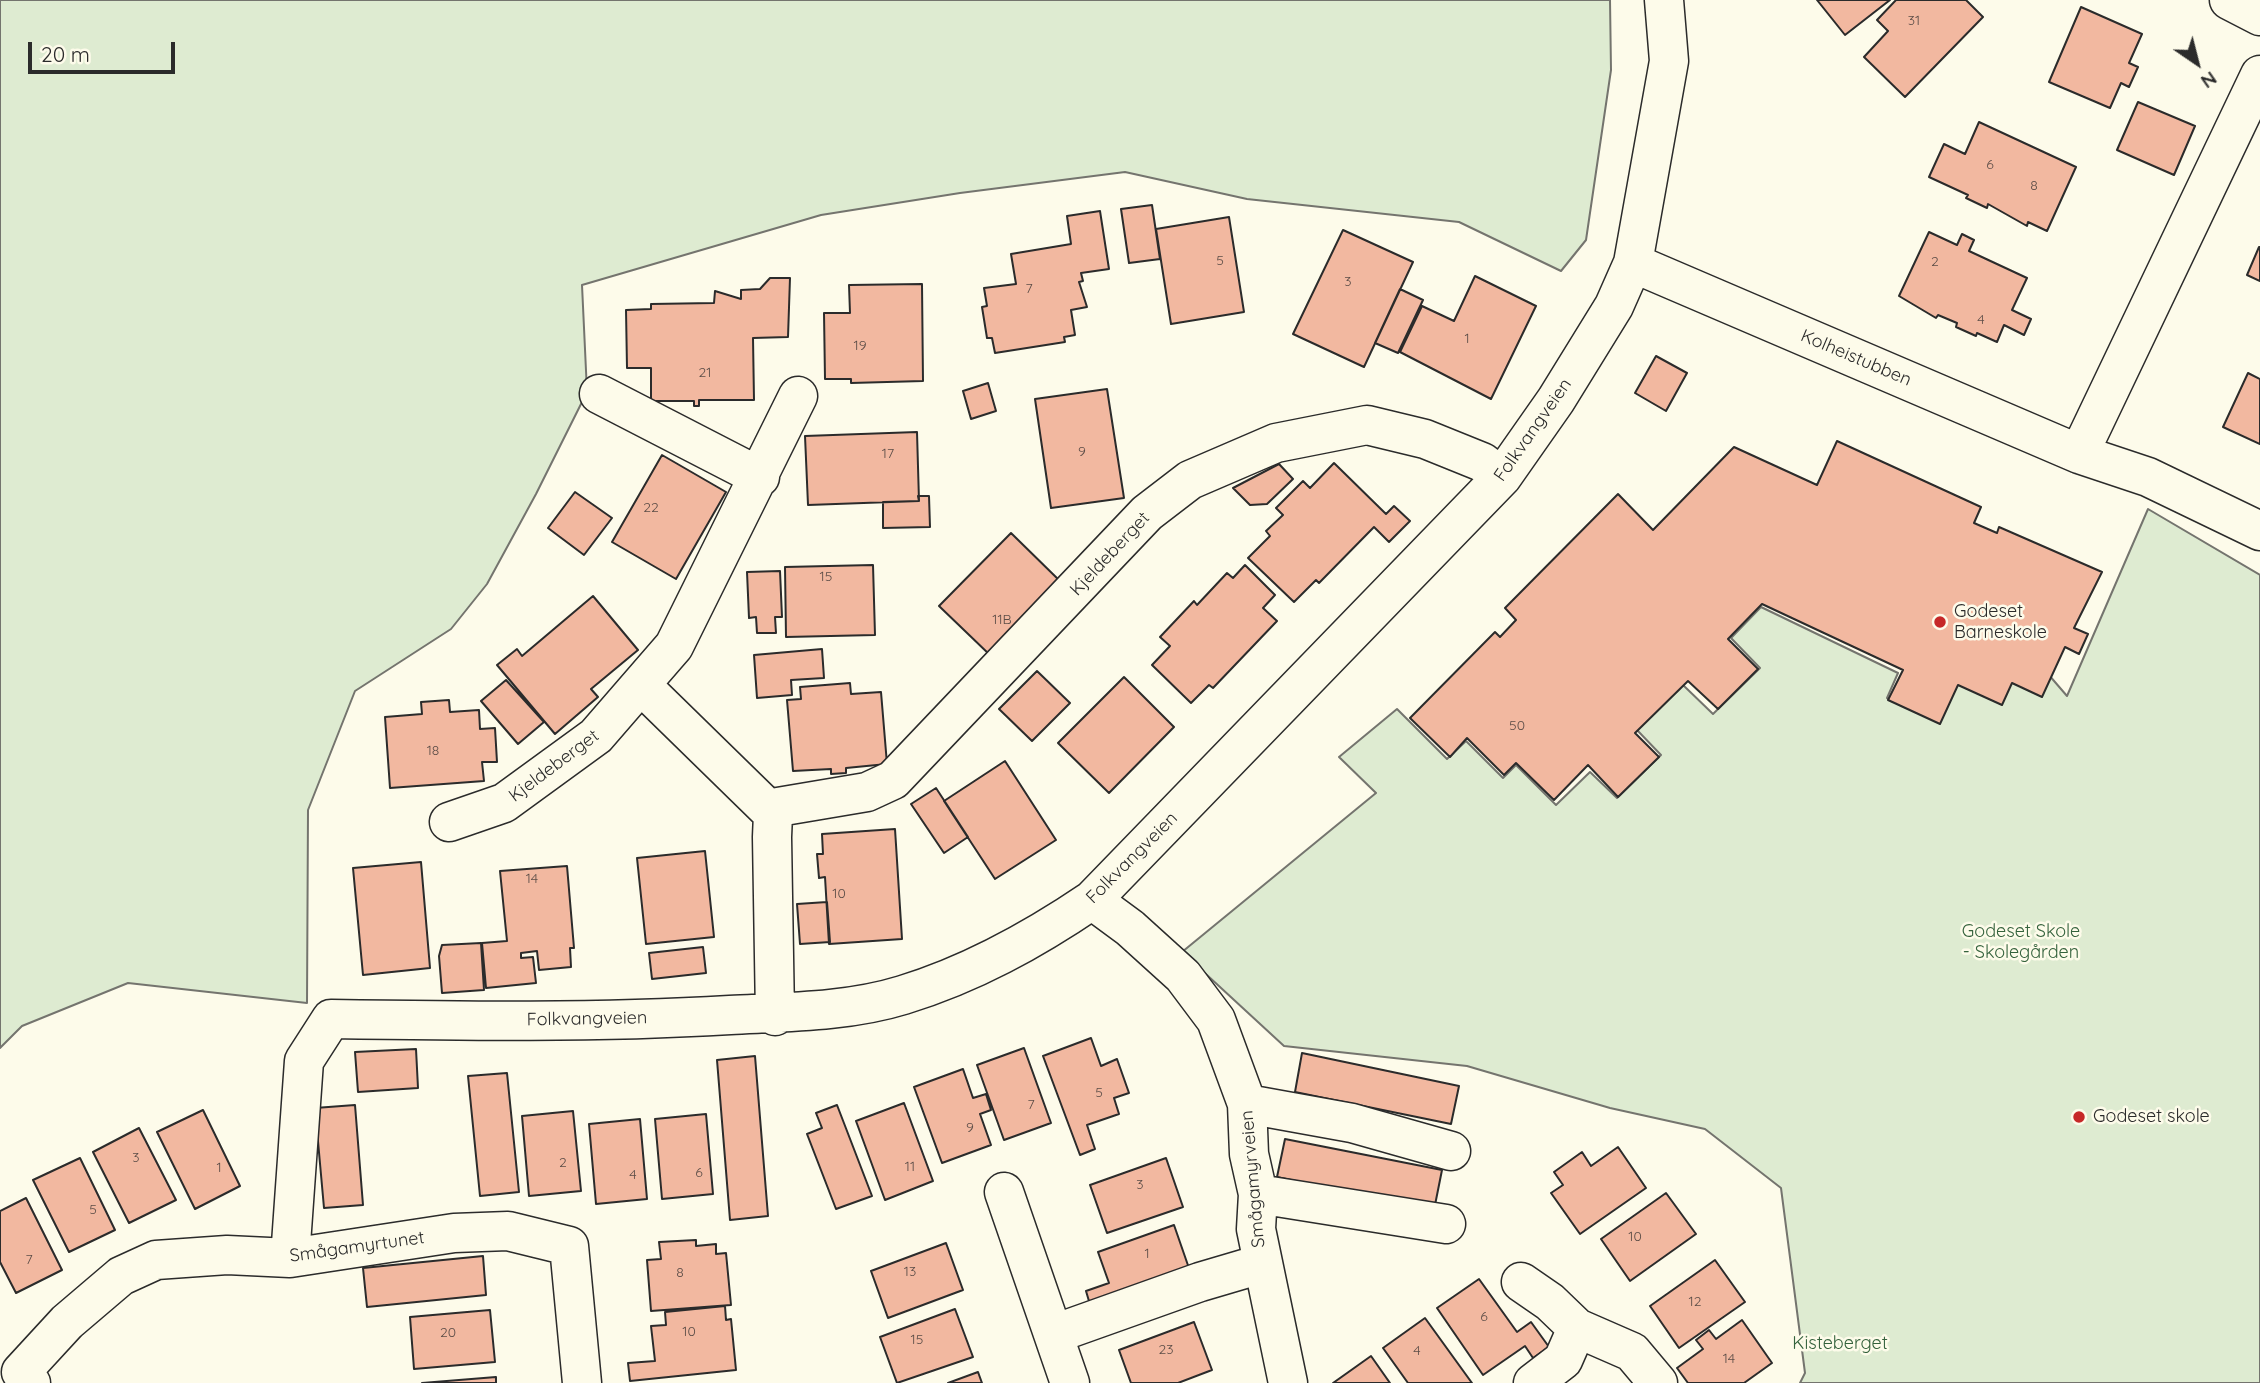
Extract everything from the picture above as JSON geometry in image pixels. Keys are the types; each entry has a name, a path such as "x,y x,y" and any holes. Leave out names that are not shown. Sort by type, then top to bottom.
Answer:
{"street":[{"name":"Folkvangveien","path":"290,1258 304,1061 331,1018 460,1021 775,1016 901,996 980,967 1034,939 1092,900 1502,477 1564,388 1614,306 1633,263 1669,61 1664,0"},
{"path":"2229,0 2260,16"},
{"path":"2079,454 2248,125 2260,75"},
{"name":"Kolheistubben","path":"1633,263 2079,454 2148,477 2260,531"},
{"path":"600,394 760,477"},
{"name":"Kjeldeberget","path":"449,822 504,803 596,736 674,646 798,396"},
{"name":"Kjeldeberget","path":"773,814 778,807 867,792 893,780 1147,513 1190,480 1276,443 1367,425 1425,439 1482,462 1502,477"},
{"path":"641,685 773,814 775,1016"},
{"name":"Smågamyrveien","path":"1092,900 1130,928 1183,976 1216,1020 1247,1104 1249,1154 1258,1194 1256,1229 1261,1264 1288,1383"},
{"path":"1247,1104 1352,1123 1451,1151"},
{"path":"1004,1192 1070,1383"},
{"path":"1258,1194 1446,1224"},
{"name":"Smågamyrtunet","path":"31,1383 22,1372 67,1322 121,1276 156,1260 227,1255 290,1258 454,1233 508,1231 569,1247 582,1383"},
{"name":"Smågamyrveien","path":"1054,1334 1261,1264"},
{"path":"1521,1282 1550,1302 1577,1328 1632,1352 1658,1383"},
{"path":"1533,1383 1563,1360 1577,1328"}],"green space":[{"path":"0,0 1610,0 1611,70 1586,240 1561,271 1459,222 1247,199 1125,172 960,193 821,215 582,285 587,392 536,494 487,584 451,629 355,691 308,810 307,1003 128,983 22,1026 0,1048"},
{"name":"Godeset Skole - Skolegården","path":"2148,509 2260,575 2260,1383 1800,1383 1805,1373 1781,1188 1705,1129 1610,1108 1467,1066 1284,1046 1182,952 1376,793 1339,757 1397,709 1447,759 1466,741 1503,778 1516,765 1556,805 1590,772 1617,798 1661,755 1637,730 1683,685 1713,714 1760,668 1731,638 1761,607 1898,673 1887,698 1933,719 1953,678 2021,652 2036,660 2067,696"}],"building":[{"path":"1817,0 1890,0 1845,35"},
{"path":"1896,0 1966,0 1983,17 1905,97 1864,57 1888,31 1877,20"},
{"path":"2081,7 2142,34 2129,63 2138,67 2129,87 2121,83 2110,108 2049,82"},
{"path":"2138,102 2195,126 2174,175 2117,150"},
{"path":"1979,122 2076,167 2047,231 2028,222 2027,226 1988,204 1987,208 1966,198 1968,195 1929,177 1944,144 1965,154"},
{"path":"1152,205 1160,259 1129,263 1121,209"},
{"path":"1100,211 1109,269 1081,273 1083,281 1079,282 1087,307 1071,310 1075,335 1064,337 1065,342 995,353 992,338 987,338 982,307 987,306 984,288 1016,284 1011,254 1071,244 1067,216"},
{"path":"1229,217 1244,312 1171,324 1156,229"},
{"path":"1343,230 1413,262 1364,367 1293,334"},
{"path":"1929,232 1957,245 1962,234 1974,240 1969,251 2027,278 2012,310 2031,319 2024,335 2004,325 1997,342 1977,333 1976,336 1956,327 1957,323 1938,315 1936,318 1899,296"},
{"path":"2260,247 2260,281 2247,275"},
{"path":"1475,276 1536,306 1491,399 1400,352 1422,306 1454,321"},
{"path":"770,278 790,278 788,337 753,338 754,400 699,400 699,406 694,406 694,401 651,401 651,368 627,368 626,310 651,309 651,304 714,303 715,291 741,299 741,290 760,289"},
{"path":"922,284 923,381 851,383 851,379 825,379 824,313 850,313 849,285"},
{"path":"1400,289 1423,300 1398,353 1375,343"},
{"path":"1656,356 1687,373 1666,411 1635,393"},
{"path":"2248,373 2260,379 2260,444 2223,427"},
{"path":"988,383 996,411 971,419 963,391"},
{"path":"1107,389 1124,498 1051,508 1035,399"},
{"path":"917,432 919,501 808,505 805,436"},
{"name":"Godeset Barneskole","path":"1837,441 1981,507 1974,523 1997,533 1999,527 2102,572 2074,628 2088,634 2079,654 2065,647 2042,697 2012,683 2002,705 1958,685 1940,724 1888,700 1903,670 1762,604 1728,639 1758,669 1718,709 1688,681 1635,733 1659,757 1618,797 1588,765 1554,800 1516,763 1504,775 1467,738 1450,757 1410,718 1495,632 1500,637 1516,620 1505,608 1618,494 1653,530 1734,447 1817,485"},
{"path":"662,455 726,492 676,579 612,542"},
{"path":"1334,463 1386,514 1394,506 1410,521 1389,542 1374,527 1319,583 1316,580 1294,602 1248,558 1270,536 1266,531 1283,515 1276,508 1303,481 1310,488"},
{"path":"1279,464 1293,479 1267,504 1250,505 1233,488"},
{"path":"575,492 612,518 584,555 548,528"},
{"path":"918,496 929,496 930,527 883,528 883,502 919,501"},
{"path":"1011,533 1062,583 991,656 939,606"},
{"path":"873,565 875,635 786,637 785,567"},
{"path":"1245,565 1275,595 1263,608 1277,621 1213,688 1209,685 1191,703 1152,665 1170,646 1160,637 1194,601 1197,605 1227,573 1233,578"},
{"path":"780,571 782,617 775,617 776,633 757,633 756,617 749,618 747,572"},
{"path":"593,596 638,650 591,689 598,697 555,734 497,665 517,649 522,656"},
{"path":"822,649 824,678 791,680 792,695 757,698 754,655"},
{"path":"1037,671 1070,703 1032,741 999,709"},
{"path":"1124,677 1174,727 1109,793 1058,743"},
{"path":"506,680 544,722 518,744 481,701"},
{"path":"850,683 851,694 881,692 887,764 846,768 846,773 831,774 831,769 793,771 787,700 801,699 800,687"},
{"path":"449,700 450,712 479,710 480,729 495,728 497,762 482,762 484,781 390,788 385,717 422,714 421,702"},
{"path":"1005,761 1056,840 995,879 944,801"},
{"path":"936,788 968,837 944,853 911,804"},
{"path":"895,829 902,939 829,944 825,877 819,878 817,854 823,854 822,834"},
{"path":"705,851 714,937 646,944 637,858"},
{"path":"421,862 430,968 363,975 353,868"},
{"path":"567,866 574,948 570,948 571,967 539,970 537,951 521,953 521,958 533,957 536,983 486,988 482,943 507,941 500,871"},
{"path":"827,902 830,942 800,944 797,904"},
{"path":"481,943 484,990 442,993 439,956 442,945"},
{"path":"703,947 706,973 652,979 649,953"},
{"path":"1091,1038 1101,1066 1117,1059 1129,1093 1114,1098 1119,1114 1087,1125 1095,1149 1080,1155 1043,1056"},
{"path":"1024,1048 1051,1123 1004,1140 977,1065"},
{"path":"416,1049 418,1088 358,1092 355,1052"},
{"path":"1302,1053 1459,1086 1451,1124 1295,1092"},
{"path":"755,1056 768,1216 730,1220 717,1060"},
{"path":"963,1069 973,1098 986,1094 991,1110 980,1114 991,1145 942,1163 914,1087"},
{"path":"507,1073 519,1192 480,1196 468,1076"},
{"path":"904,1103 933,1181 885,1200 856,1121"},
{"path":"355,1105 363,1205 324,1208 315,1108"},
{"path":"837,1105 872,1196 836,1209 807,1134 822,1128 816,1113"},
{"path":"203,1110 240,1186 195,1209 157,1132"},
{"path":"573,1111 581,1191 529,1196 522,1116"},
{"path":"706,1114 713,1194 662,1199 655,1119"},
{"path":"640,1119 647,1199 596,1204 589,1124"},
{"path":"139,1128 176,1200 129,1223 93,1152"},
{"path":"1285,1139 1442,1170 1434,1210 1277,1177"},
{"path":"1618,1147 1646,1188 1580,1234 1551,1193 1563,1185 1554,1172 1582,1152 1591,1166"},
{"path":"80,1158 115,1230 69,1252 33,1180"},
{"path":"1166,1158 1183,1207 1107,1233 1090,1185"},
{"path":"1666,1193 1696,1234 1630,1281 1601,1239"},
{"path":"26,1198 62,1270 16,1293 0,1262 0,1211"},
{"path":"1174,1225 1191,1274 1091,1308 1086,1291 1109,1283 1098,1252"},
{"path":"696,1240 696,1246 716,1244 716,1254 726,1253 731,1305 651,1311 647,1260 661,1259 659,1242"},
{"path":"946,1243 963,1290 888,1318 871,1271"},
{"path":"483,1256 486,1295 367,1307 363,1268"},
{"path":"1715,1260 1745,1302 1679,1348 1650,1306"},
{"path":"1479,1279 1517,1332 1531,1322 1549,1347 1533,1358 1525,1346 1483,1375 1437,1308"},
{"path":"725,1306 726,1320 731,1319 736,1370 630,1381 628,1363 655,1361 651,1326 666,1325 665,1312"},
{"path":"955,1309 973,1357 897,1383 880,1337"},
{"path":"490,1310 495,1362 414,1369 410,1317"},
{"path":"1425,1318 1472,1383 1408,1383 1383,1348"},
{"path":"1742,1320 1772,1363 1744,1383 1688,1383 1677,1368 1703,1349 1696,1340 1709,1330 1716,1339"},
{"path":"1194,1322 1212,1370 1178,1383 1131,1383 1119,1350"},
{"path":"1371,1356 1390,1383 1333,1383"},
{"path":"978,1372 982,1383 948,1383"},
{"path":"496,1377 496,1383 422,1383"}],"place":[{"name":"Godeset Barneskole","path":"1940,622"},
{"name":"Godeset skole","path":"2079,1117"}],"park label":[{"name":"Kisteberget","path":"1840,1344"}]}
